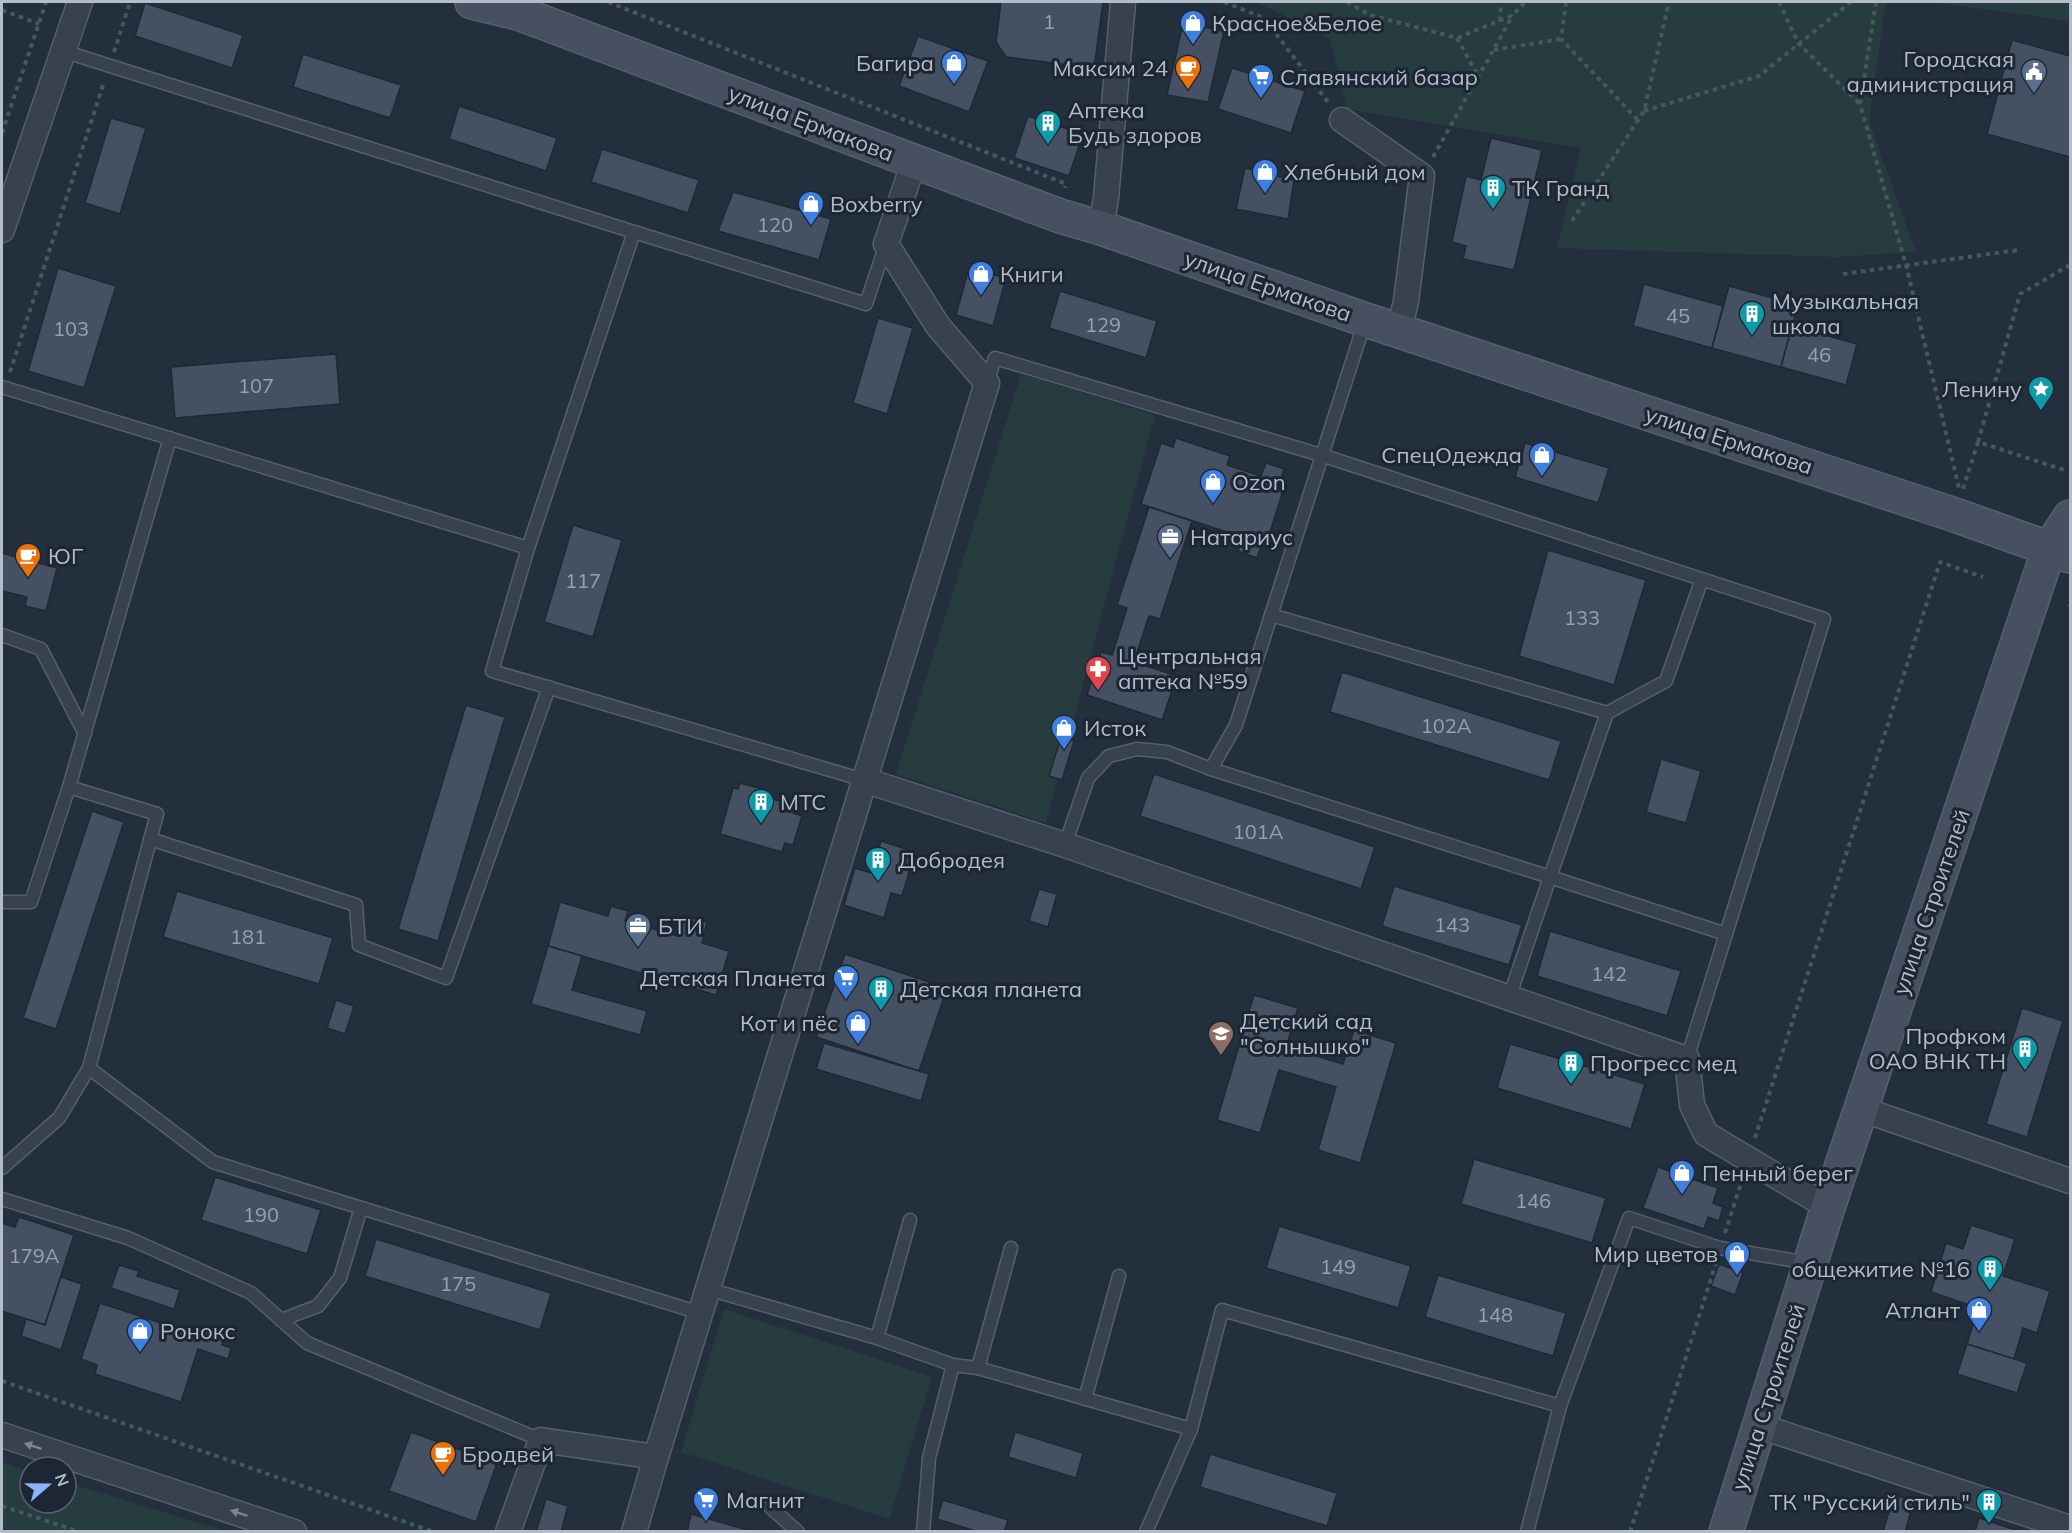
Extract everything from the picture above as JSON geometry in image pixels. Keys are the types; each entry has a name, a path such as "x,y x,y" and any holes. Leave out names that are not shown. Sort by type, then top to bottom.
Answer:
{"street":[{"path":"2,230 80,2"},
{"name":"улица Ермакова","path":"472,2 518,14 1060,216 2060,552"},
{"path":"1101,228 1106,198 1124,2"},
{"path":"1342,120 1422,176 1406,301 1399,331"},
{"path":"634,1532 987,383 938,326 886,244 914,162"},
{"name":"улица Строителей","path":"1726,1532 1861,1109 2060,552 2070,517"},
{"path":"864,780 1065,845 1687,1059 1692,1105 1706,1134 1828,1207"},
{"path":"1861,1109 2070,1180"},
{"path":"1759,1426 2070,1528"},
{"path":"2,1435 294,1532"},
{"path":"508,1532 541,1440 656,1457"}],"lane":[{"path":"63,51 866,304 886,244"},
{"path":"634,232 528,548 492,670 864,780"},
{"path":"1211,769 1236,725 1366,320"},
{"path":"987,383 995,358 1321,455 1824,619 1687,1059"},
{"path":"3,387 528,548"},
{"path":"2,902 31,902 69,787 170,438"},
{"path":"1509,998 1607,713 1666,681 1702,579"},
{"path":"1271,615 1607,713"},
{"path":"2,635 41,649 84,734"},
{"path":"150,839 356,905 360,945 446,978 549,687"},
{"path":"1065,845 1088,778 1108,756 1137,749 1167,752 1211,769 1726,934"},
{"path":"2,1168 58,1118 89,1068 157,814 69,787"},
{"path":"89,1068 213,1162 700,1313"},
{"path":"2,1199 128,1238 251,1293 307,1343 541,1440"},
{"path":"281,1320 318,1306 340,1278 361,1208"},
{"path":"1527,1532 1560,1406 1629,1218 1720,1248 1810,1263"},
{"path":"877,1338 910,1220"},
{"path":"978,1368 1011,1248"},
{"path":"1086,1400 1119,1276"},
{"path":"708,1289 877,1338 953,1365 978,1368 1191,1429"},
{"path":"1146,1532 1191,1429 1222,1310 1560,1406"},
{"path":"923,1532 929,1458 953,1365"},
{"path":"770,1507 798,1532"}],"path":[{"path":"2,133 46,2"},
{"path":"3,387 130,2"},
{"path":"608,2 1066,184 1060,216"},
{"path":"1224,2 1264,18 1342,120"},
{"path":"1347,2 1370,15 1457,38 1513,15"},
{"path":"1500,21 1501,2"},
{"path":"1422,176 1513,15 1525,2"},
{"path":"1561,39 1566,2"},
{"path":"1572,221 1644,111 1669,2"},
{"path":"1779,2 1798,43 1860,104"},
{"path":"1644,111 1759,76 1851,2"},
{"path":"1876,2 1860,104 1906,265 1961,495 2020,294 2070,266"},
{"path":"2,10 39,24"},
{"path":"1457,38 1478,76"},
{"path":"1494,50 1561,39"},
{"path":"1561,39 1638,120"},
{"path":"1843,274 2019,250"},
{"path":"1978,442 2064,470"},
{"path":"1630,1532 1940,562 1983,577"},
{"path":"2,1381 434,1532"},
{"path":"2,1506 80,1532"}],"green space":[{"path":"1257,2 1886,2 1869,121 1916,252 1837,257 1557,248 1581,148 1347,109 1330,39"},
{"path":"1930,2 2070,2 2070,21"},
{"path":"1021,374 1155,415 1046,823 896,774"},
{"path":"724,1309 932,1377 889,1519 681,1452"},
{"path":"2,1462 18,1467 18,1515 78,1515 78,1486 225,1531 2,1531"}],"building":[{"path":"1001,2 1103,2 1094,68 1006,57 996,42"},
{"path":"145,3 243,35 232,68 135,36"},
{"path":"1183,23 1224,31 1208,102 1167,95"},
{"path":"918,36 988,61 969,112 899,86"},
{"name":"Городская администрация","path":"2012,40 2070,56 2070,157 1987,134"},
{"path":"303,54 401,85 390,118 293,87"},
{"name":"Славянский базар","path":"1232,68 1305,91 1291,133 1218,109"},
{"path":"459,106 557,138 546,171 449,139"},
{"name":"Аптека Будь здоров","path":"1028,116 1083,134 1069,176 1014,158"},
{"path":"111,118 146,128 120,214 85,203"},
{"name":"ТК Гранд","path":"1491,138 1542,150 1514,270 1463,259 1466,246 1452,242 1466,176 1481,180"},
{"path":"602,149 699,180 688,213 591,182"},
{"name":"Хлебный дом","path":"1245,168 1294,180 1288,219 1236,209"},
{"path":"733,192 831,219 819,260 718,231"},
{"path":"58,268 116,286 84,388 28,371"},
{"name":"Книги","path":"969,268 1006,278 993,326 956,315"},
{"name":"Музыкальная школа","path":"1644,284 1723,306 1712,348 1633,326"},
{"name":"Музыкальная школа","path":"1729,286 1798,305 1781,367 1712,348"},
{"path":"1060,291 1157,321 1146,358 1049,328"},
{"path":"878,318 913,328 887,414 853,403"},
{"path":"1792,326 1857,344 1846,385 1781,367"},
{"path":"336,354 340,404 175,418 171,367"},
{"path":"1176,438 1230,456 1227,465 1261,476 1266,463 1284,469 1280,482 1285,484 1266,545 1262,543 1257,558 1238,551 1242,537 1141,504 1161,443 1173,447"},
{"path":"1525,443 1609,468 1598,503 1515,477"},
{"path":"1149,507 1192,521 1160,619 1149,616 1134,662 1177,676 1162,720 1087,695 1101,652 1112,655 1127,608 1117,605"},
{"path":"573,525 622,540 593,637 544,622"},
{"path":"1548,550 1646,580 1614,685 1519,656"},
{"name":"ЮГ","path":"2,553 57,568 46,611 25,606 27,597 2,591"},
{"path":"1342,672 1561,741 1549,780 1330,712"},
{"path":"466,705 505,717 438,941 398,929"},
{"path":"1061,737 1074,741 1062,780 1049,776"},
{"path":"1661,759 1701,771 1686,823 1646,812"},
{"path":"1154,774 1375,847 1361,889 1140,816"},
{"name":"МТС","path":"740,783 759,788 757,795 795,805 793,813 802,816 793,845 785,843 782,852 720,834 733,788 738,789"},
{"path":"92,811 124,822 56,1029 23,1018"},
{"name":"Добродея","path":"881,841 915,852 902,896 891,893 884,918 844,905 855,868 871,873"},
{"path":"1394,886 1522,925 1509,965 1382,926"},
{"path":"1039,889 1057,894 1048,927 1029,921"},
{"path":"177,891 333,938 319,984 163,937"},
{"name":"БТИ","path":"560,902 608,916 611,906 628,911 625,921 678,936 684,916 707,922 702,943 729,951 716,995 548,946"},
{"path":"1550,931 1681,971 1667,1016 1537,976"},
{"path":"548,946 582,956 572,990 647,1011 640,1035 531,1004"},
{"name":"Детская планета","path":"845,954 947,988 919,1071 816,1037"},
{"path":"1254,995 1298,1008 1286,1047 1343,1064 1354,1030 1396,1043 1360,1163 1318,1150 1336,1087 1279,1070 1260,1133 1217,1120"},
{"path":"336,1000 354,1006 345,1034 327,1028"},
{"name":"Профком ОАО ВНК ТН","path":"2022,1008 2063,1021 2027,1137 1986,1124"},
{"path":"824,1043 929,1074 921,1101 816,1069"},
{"name":"Прогресс мед","path":"1510,1044 1645,1084 1631,1129 1497,1088"},
{"path":"1474,1159 1606,1198 1592,1243 1461,1204"},
{"name":"Пенный берег","path":"1658,1167 1718,1188 1713,1203 1723,1207 1719,1221 1708,1217 1704,1229 1643,1208"},
{"path":"215,1177 321,1210 307,1254 201,1220"},
{"path":"19,1217 74,1235 45,1325 2,1311 2,1223 15,1227"},
{"name":"общежитие №16","path":"1971,1225 2015,1239 2003,1276 2050,1291 2037,1333 2023,1328 2014,1359 1967,1344 1978,1308 1931,1292 1946,1243 1963,1249"},
{"path":"1279,1226 1411,1266 1398,1308 1266,1268"},
{"path":"376,1239 551,1293 540,1330 365,1276"},
{"path":"1719,1264 1743,1273 1735,1295 1711,1286"},
{"path":"119,1265 139,1271 137,1276 180,1290 174,1309 111,1288"},
{"path":"1438,1275 1566,1313 1553,1356 1425,1317"},
{"path":"61,1277 82,1284 61,1350 21,1336 26,1319 45,1325"},
{"name":"Ронокс","path":"100,1303 198,1335 201,1326 225,1334 222,1345 231,1348 228,1359 198,1349 181,1402 95,1374 97,1365 81,1359"},
{"path":"1967,1344 2027,1363 2017,1393 1957,1374"},
{"name":"Бродвей","path":"411,1432 497,1463 476,1522 389,1491"},
{"path":"1015,1432 1083,1453 1076,1478 1008,1457"},
{"path":"1210,1454 1337,1493 1327,1526 1200,1487"},
{"path":"1894,1495 1914,1501 1905,1532 1883,1532"},
{"path":"546,1499 568,1506 561,1532 536,1532"},
{"path":"943,1500 1008,1520 1004,1532 979,1532 937,1519"},
{"name":"Магнит","path":"691,1514 755,1532 687,1532"},
{"name":"ТК \"Русский стиль\"","path":"1979,1518 2022,1532 1975,1532"}],"place":[{"name":"Красное&Белое","path":"1193,46"},
{"name":"Багира","path":"954,86"},
{"name":"Максим 24","path":"1188,91"},
{"name":"Городская администрация","path":"2034,95"},
{"name":"Славянский базар","path":"1261,100"},
{"name":"Аптека Будь здоров","path":"1048,146"},
{"name":"Хлебный дом","path":"1265,195"},
{"name":"ТК Гранд","path":"1493,211"},
{"name":"Boxberry","path":"811,227"},
{"name":"Книги","path":"981,297"},
{"name":"Музыкальная школа","path":"1752,337"},
{"name":"Ленину","path":"2041,412"},
{"name":"СпецОдежда","path":"1542,478"},
{"name":"Ozon","path":"1213,505"},
{"name":"Натариус","path":"1170,560"},
{"name":"ЮГ","path":"28,579"},
{"name":"Центральная аптека №59","path":"1098,692"},
{"name":"Исток","path":"1064,751"},
{"name":"МТС","path":"761,825"},
{"name":"Добродея","path":"878,883"},
{"name":"БТИ","path":"638,949"},
{"name":"Детская Планета","path":"846,1001"},
{"name":"Детская планета","path":"881,1012"},
{"name":"Кот и пёс","path":"858,1046"},
{"name":"Детский сад \"Солнышко\"","path":"1221,1057"},
{"name":"Профком ОАО ВНК ТН","path":"2025,1072"},
{"name":"Прогресс мед","path":"1571,1086"},
{"name":"Пенный берег","path":"1682,1196"},
{"name":"Мир цветов","path":"1737,1277"},
{"name":"общежитие №16","path":"1990,1292"},
{"name":"Атлант","path":"1979,1333"},
{"name":"Ронокс","path":"140,1354"},
{"name":"Бродвей","path":"443,1477"},
{"name":"Магнит","path":"706,1523"},
{"name":"ТК \"Русский стиль\"","path":"1989,1525"}]}
